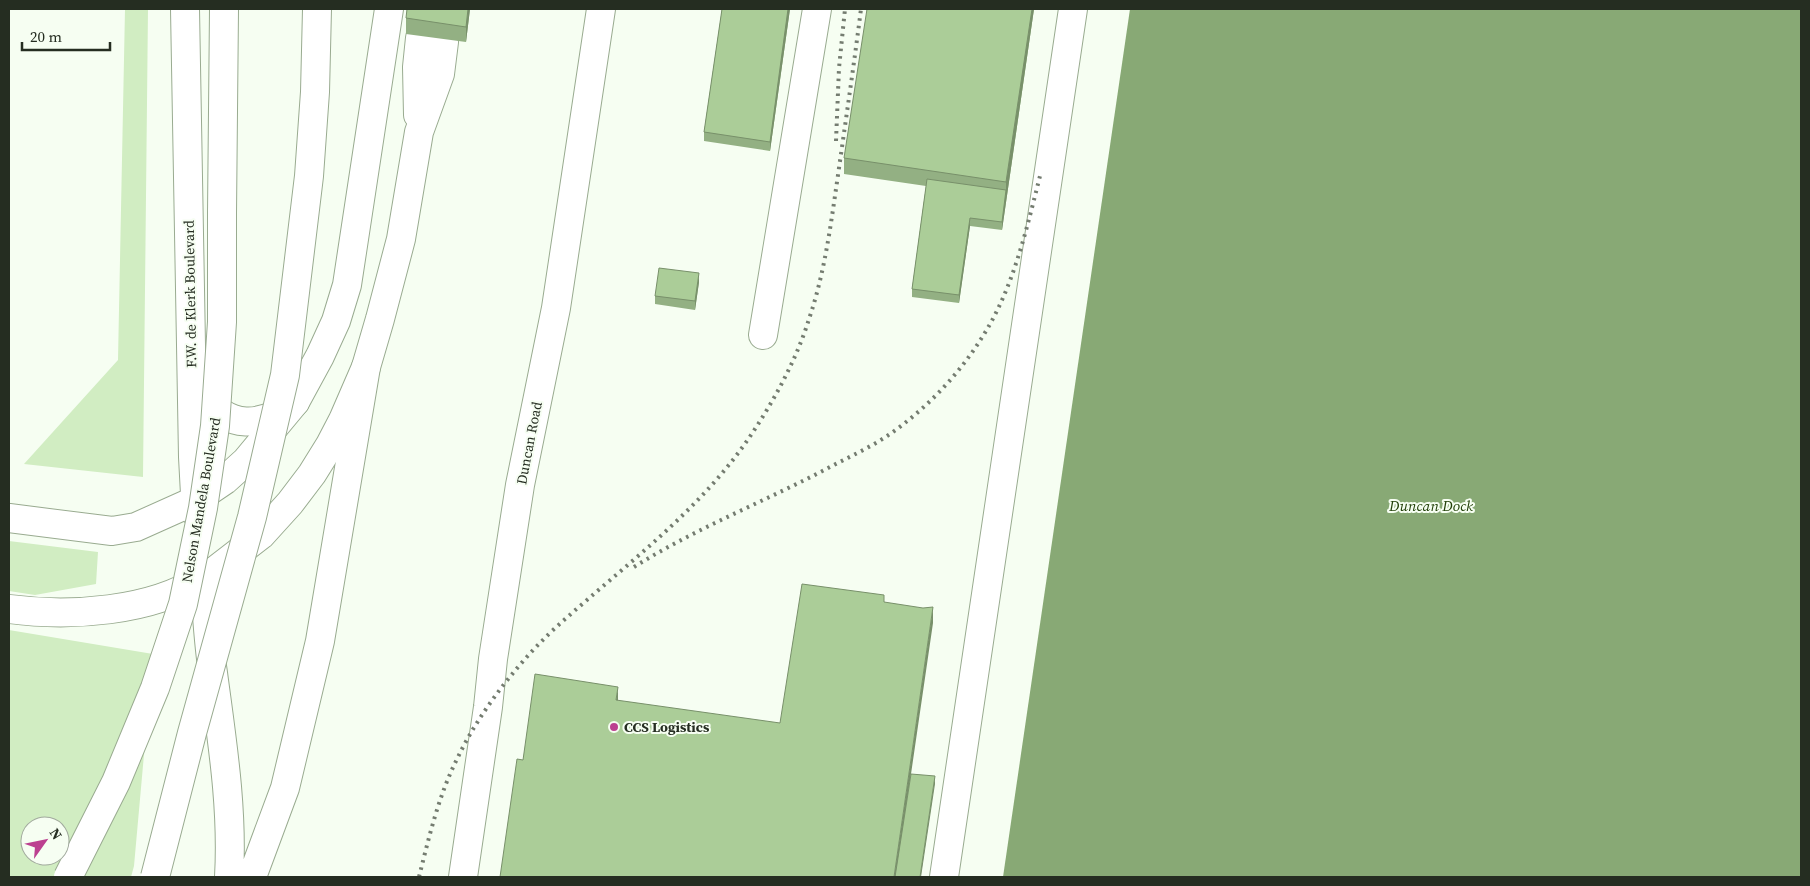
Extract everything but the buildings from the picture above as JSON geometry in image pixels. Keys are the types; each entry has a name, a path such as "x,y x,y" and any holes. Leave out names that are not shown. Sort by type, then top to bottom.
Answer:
{"main road":[{"name":"F.W. de Klerk Boulevard","path":"185,9 194,501 204,579 212,673 226,772 231,845 229,877"},
{"name":"Nelson Mandela Boulevard","path":"68,877 116,782 156,688 183,604 203,508 215,426 222,322 224,9"},
{"path":"155,877 192,733 252,518 285,375 309,176 315,92 317,9"},
{"path":"9,518 112,531 136,527 194,501 225,480 246,461 295,402 320,356 336,321 347,285 388,9"},
{"name":"Duncan Road","path":"463,877 488,707 493,659 520,485 556,308 601,9"},
{"path":"763,335 817,9"},
{"path":"944,877 1073,9"},
{"path":"252,877 285,788 320,641 366,367 401,239 419,132 440,74 432,40"},
{"path":"347,285 385,300"},
{"path":"191,361 203,394 213,406 234,418 255,422 267,420 295,402"},
{"path":"9,609 35,612 111,609 151,601 204,579 261,535 290,503 312,474 330,445 366,367"}],"shaded area":[{"path":"125,9 148,9 143,477 24,464 118,360"},
{"path":"9,541 98,552 96,584 35,595 9,591"},
{"path":"9,630 153,654 134,866 131,877 9,877"}],"water":[{"name":"Duncan Dock","path":"1130,9 1801,9 1801,877 1003,877"}],"railway":[{"path":"836,141 839,68 845,9"},
{"path":"419,877 435,816 451,771 478,720 504,684 548,635 639,555 712,485 753,432 785,377 804,334 815,301 827,247 861,9"},
{"path":"634,567 706,527 806,479 873,444 901,426 927,404 972,353 1002,301 1017,260 1040,176"}],"place":[{"name":"CCS Logistics","path":"614,727"}]}
